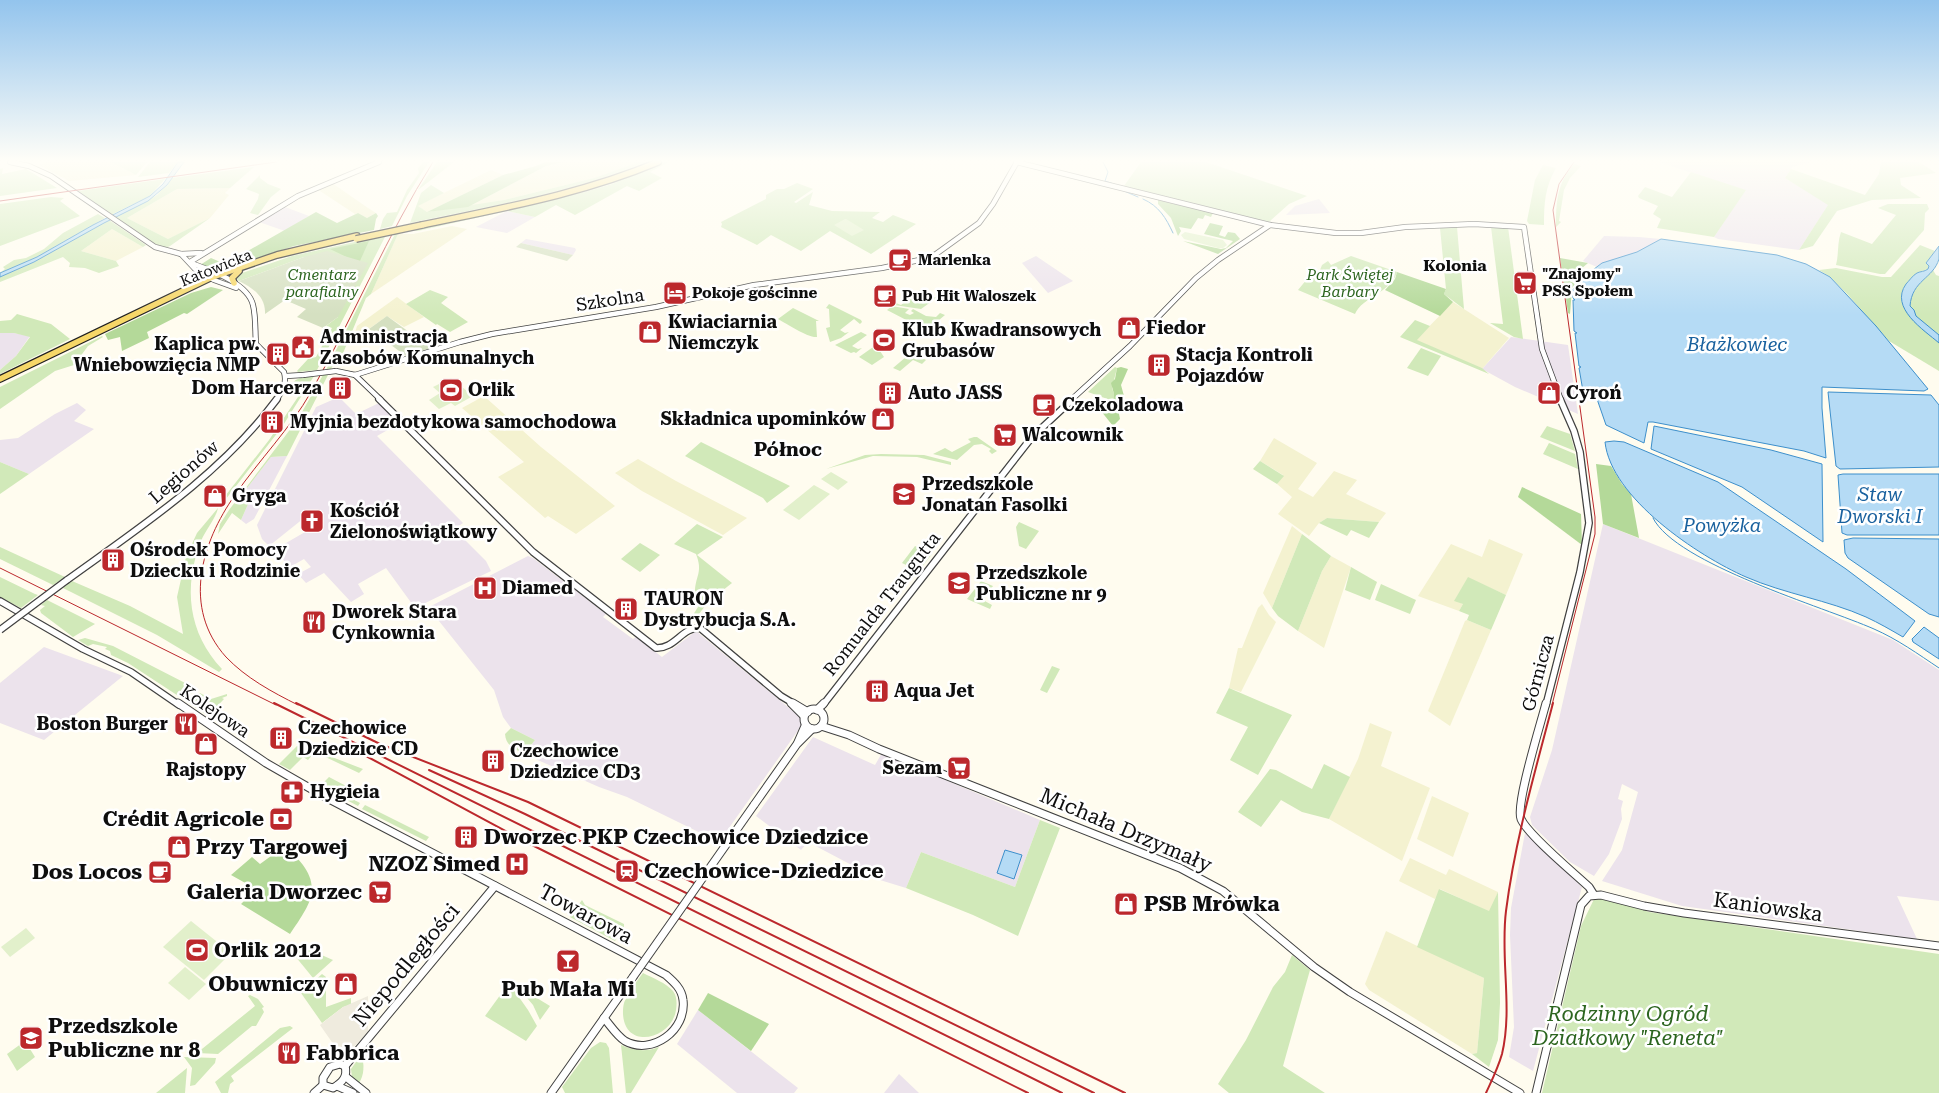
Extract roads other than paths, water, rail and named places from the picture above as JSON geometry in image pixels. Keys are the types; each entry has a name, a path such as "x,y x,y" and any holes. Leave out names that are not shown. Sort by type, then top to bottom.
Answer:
{"main road":[{"name":"Katowicka","path":"422,224 470,213"},
{"name":"Katowicka","path":"0,383 212,279 291,250 474,213"},
{"name":"Katowicka","path":"222,275 303,251 356,238"},
{"path":"234,283 232,278 239,271"},
{"path":"195,284 203,274"},
{"name":"Katowicka","path":"0,379 195,284 212,279"}],"street":[{"path":"104,213 155,247 181,254 206,252"},
{"path":"190,263 270,213"},
{"name":"Szkolna","path":"286,376 336,371 355,375 460,342 492,334 656,307 754,285 889,268 936,254 979,223 987,213"},
{"path":"1222,213 1270,225"},
{"name":"Górnicza","path":"1270,225 1336,233 1361,233 1405,227 1474,224 1524,227 1542,349 1550,378 1574,431 1580,452 1589,523 1580,572 1522,795 1520,818 1528,830 1589,887 1594,895"},
{"name":"Romualda Traugutta","path":"821,718 828,700 1041,427 1130,346 1196,278 1218,260 1270,225"},
{"path":"181,254 194,269 212,279 245,292"},
{"path":"190,263 222,275 251,298 256,344 286,376"},
{"path":"355,375 533,552 656,648 660,649 668,646 692,628 700,628 789,702 806,714 821,718"},
{"name":"Legionów","path":"0,630 168,507 220,463 278,396 286,376"},
{"name":"Kolejowa","path":"0,601 84,649 131,672 267,764 327,798 414,842 494,886"},
{"path":"806,714 803,721 809,727"},
{"path":"551,1093 809,727 821,718"},
{"name":"Michała Drzymały","path":"821,718 849,735 879,749 1180,868 1208,882 1223,891 1314,967 1350,992 1520,1093"},
{"name":"Towarowa","path":"494,886 670,978 679,987 684,1000 680,1020 670,1036 648,1046 636,1045 625,1041 604,1018"},
{"name":"Niepodległości","path":"345,1066 494,886"},
{"path":"1536,1093 1581,905 1584,899 1594,895"},
{"name":"Kaniowska","path":"1594,895 1608,896 1684,914 1939,946"},
{"path":"346,1077 337,1086 329,1088 324,1085 322,1078 330,1067 340,1064 345,1066 346,1077 366,1093"},
{"path":"314,1093 324,1085"},
{"path":"337,1086 353,1093"}],"water":[{"path":"117,213 124,213 34,262 0,277 0,273 37,257"},
{"name":"Błażkowiec","path":"1661,239 1777,255 1806,264 1830,277 1876,326 1928,389 1924,391 1822,387 1826,458 1804,451 1653,422 1648,422 1644,443 1606,425 1597,399 1584,397 1575,333 1577,333 1574,331 1573,300 1575,300 1573,298 1573,289 1578,284 1577,282 1602,263 1637,252"},
{"path":"1939,246 1939,259 1936,266 1918,285 1910,306 1916,316 1939,335 1939,343 1910,318 1902,302 1902,293 1906,284 1918,272 1928,269 1929,266 1926,263"},
{"path":"1828,392 1931,395 1939,405 1939,467 1840,469 1836,466"},
{"path":"1654,426 1771,450 1822,464 1823,542 1742,487 1651,449"},
{"name":"Powyżka","path":"1605,442 1624,442 1718,482 1846,569 1915,621 1903,637 1852,611 1746,577 1705,555 1660,523 1623,484 1611,463"},
{"name":"Staw Dworski I","path":"1939,474 1939,535 1847,535 1842,533 1838,475"},
{"path":"1853,538 1939,539 1939,617 1929,614 1848,558 1845,553 1844,540"},
{"path":"1924,627 1939,638 1939,659 1913,642 1912,639"},
{"path":"1005,850 1022,855 1014,879 997,873"}],"waterway":[{"path":"1161,213 1173,233"},
{"path":"1653,518 1667,535 1690,552 1720,568 1883,633 1939,668"}],"railway":[{"path":"298,705 269,690 242,672 226,657 212,638 204,618 201,576 213,534 223,514 254,469 303,406 404,213"},
{"path":"1552,705 1595,534 1595,517 1553,213"},
{"path":"0,568 276,705"},
{"path":"274,703 1062,1093"},
{"path":"296,703 380,744 528,802 1125,1093"},
{"path":"1486,1093 1502,1054 1505,1037 1507,1001 1504,947 1510,885 1526,806 1553,703"},
{"path":"366,756 530,844 1028,1093"},
{"path":"429,770 525,814 1094,1093"}],"place":[{"name":"Marlenka","path":"900,260"},
{"name":"\"Znajomy\" PSS Społem","path":"1525,283"},
{"name":"Pokoje gościnne","path":"675,293"},
{"name":"Pub Hit Waloszek","path":"885,296"},
{"name":"Fiedor","path":"1129,328"},
{"name":"Kwiaciarnia Niemczyk","path":"650,332"},
{"name":"Klub Kwadransowych Grubasów","path":"884,340"},
{"name":"Administracja Zasobów Komunalnych","path":"303,347"},
{"name":"Kaplica pw. Wniebowzięcia NMP","path":"278,354"},
{"name":"Stacja Kontroli Pojazdów","path":"1159,365"},
{"name":"Dom Harcerza","path":"340,388"},
{"name":"Orlik","path":"451,390"},
{"name":"Auto JASS","path":"890,393"},
{"name":"Cyroń","path":"1549,393"},
{"name":"Czekoladowa","path":"1044,405"},
{"name":"Składnica upominków","path":"883,419"},
{"name":"Myjnia bezdotykowa samochodowa","path":"272,422"},
{"name":"Walcownik","path":"1005,435"},
{"name":"Przedszkole Jonatan Fasolki","path":"904,494"},
{"name":"Gryga","path":"215,496"},
{"name":"Kościół Zielonoświątkowy","path":"312,521"},
{"name":"Ośrodek Pomocy Dziecku i Rodzinie","path":"113,560"},
{"name":"Przedszkole Publiczne nr 9","path":"959,583"},
{"name":"Diamed","path":"485,588"},
{"name":"TAURON Dystrybucja S.A.","path":"626,609"},
{"name":"Dworek Stara Cynkownia","path":"314,622"},
{"name":"Aqua Jet","path":"877,691"},
{"name":"Boston Burger","path":"186,724"},
{"name":"Czechowice Dziedzice CD","path":"281,738"},
{"name":"Rajstopy","path":"206,744"},
{"name":"Czechowice Dziedzice CD3","path":"493,761"},
{"name":"Sezam","path":"959,768"},
{"name":"Hygieia","path":"292,792"},
{"name":"Crédit Agricole","path":"281,819"},
{"name":"Dworzec PKP Czechowice Dziedzice","path":"466,837"},
{"name":"Przy Targowej","path":"179,847"},
{"name":"NZOZ Simed","path":"517,864"},
{"name":"Czechowice-Dziedzice","path":"627,871"},
{"name":"Dos Locos","path":"160,872"},
{"name":"Galeria Dworzec","path":"380,892"},
{"name":"PSB Mrówka","path":"1126,904"},
{"name":"Orlik 2012","path":"197,950"},
{"name":"Pub Mała Mi","path":"568,961"},
{"name":"Obuwniczy","path":"346,984"},
{"name":"Przedszkole Publiczne nr 8","path":"31,1038"},
{"name":"Fabbrica","path":"289,1053"}],"district":[{"name":"Kolonia","path":"1455,265"},
{"name":"Północ","path":"788,449"}],"park label":[{"name":"Cmentarz parafialny","path":"322,284"},
{"name":"Park Świętej Barbary","path":"1350,284"},
{"name":"Rodzinny Ogród Działkowy \"Reneta\"","path":"1628,1026"}]}
